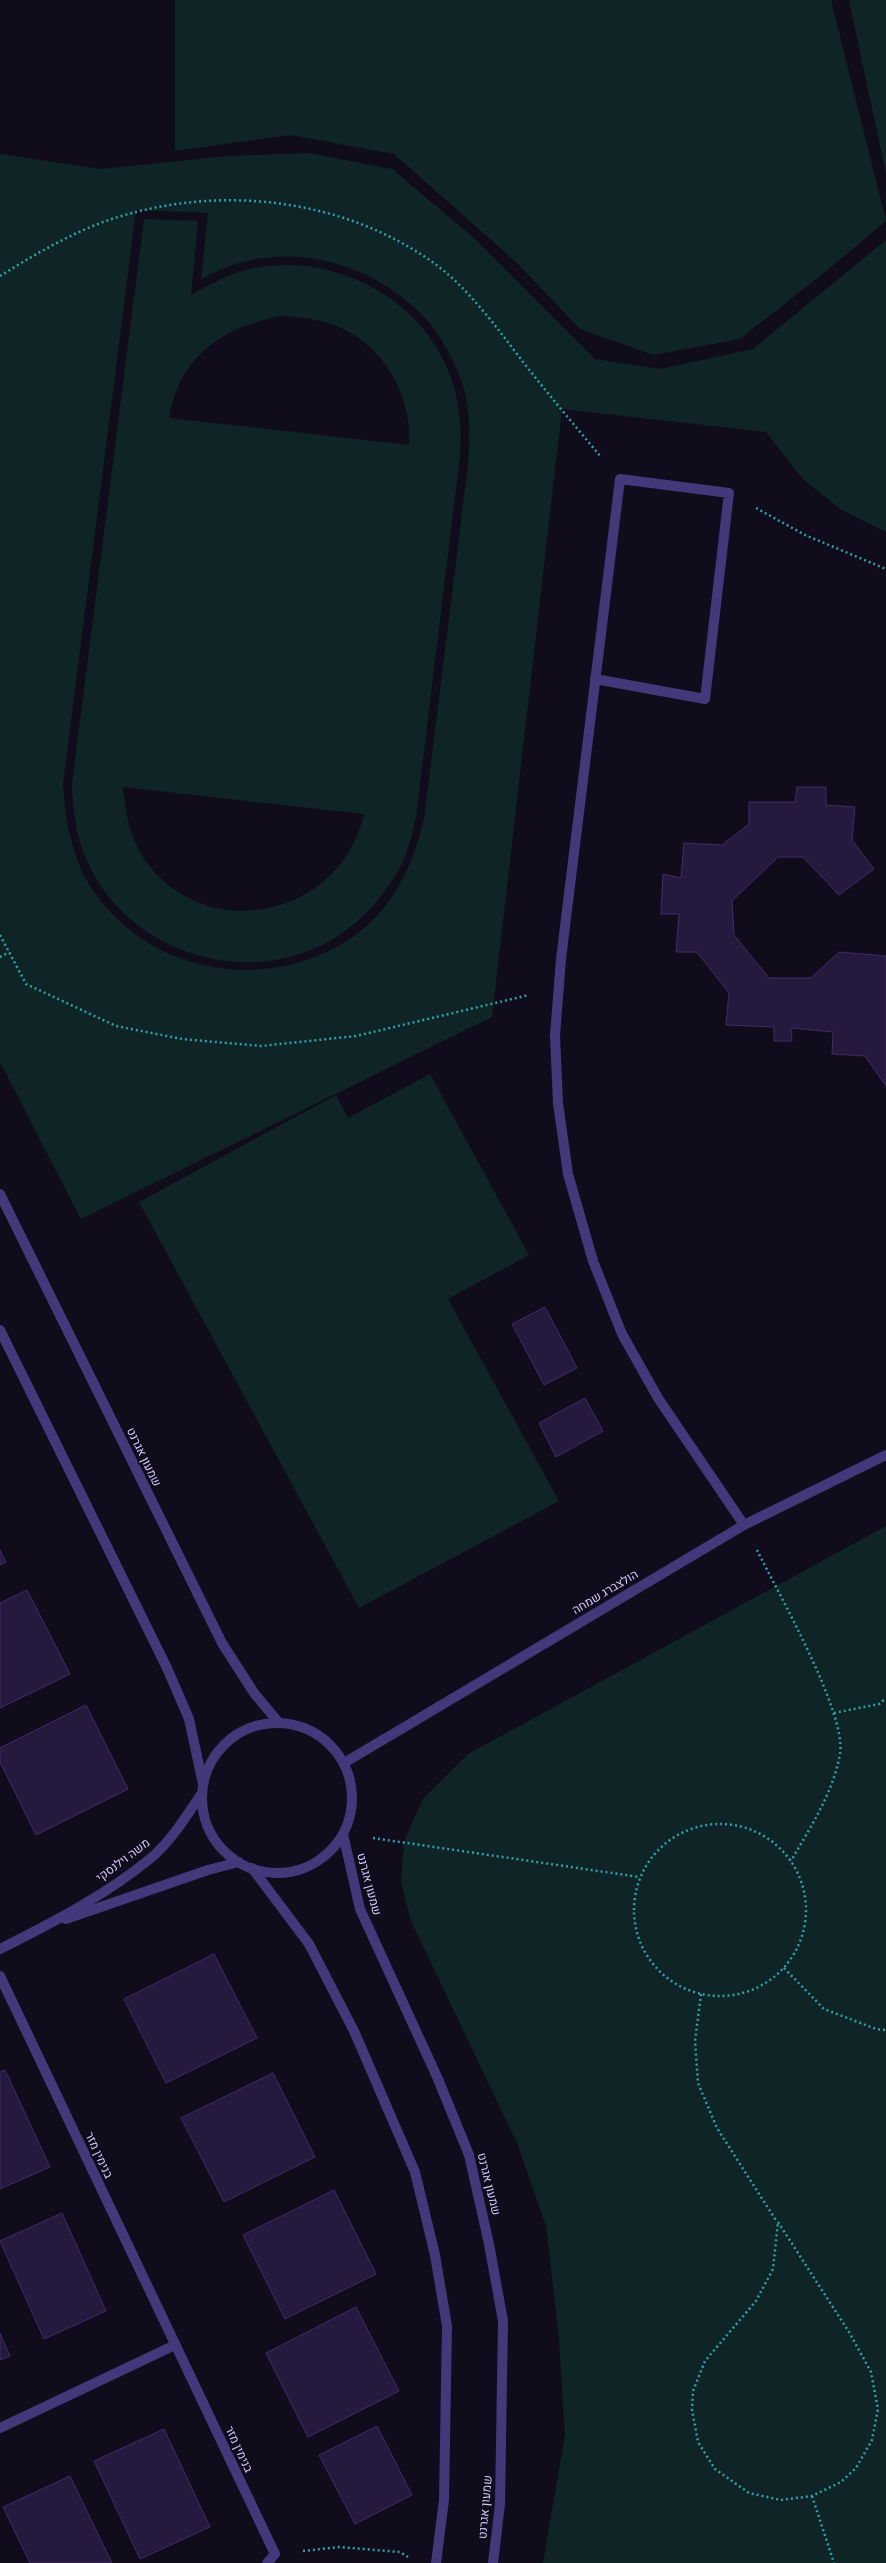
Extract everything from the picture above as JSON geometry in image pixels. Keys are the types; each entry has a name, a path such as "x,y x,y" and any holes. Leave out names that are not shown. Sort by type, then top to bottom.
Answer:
{"street":[{"path":"595,679 705,699 729,493 620,479 595,679 559,988 555,1036 559,1111 568,1174 593,1260 622,1334 658,1398 744,1525"},
{"name":"שמעון אגרנט","path":"0,1194 222,1643 254,1693 280,1723"},
{"path":"0,1330 167,1668 189,1719 202,1788 205,1819 212,1836 223,1850 238,1862 252,1868 278,1872 304,1868 326,1854 343,1834 349,1822 352,1798 349,1774 344,1762 328,1742 317,1734 292,1724 280,1723 252,1727 229,1740 212,1760 202,1788"},
{"name":"הולצברג שמחה","path":"344,1762 744,1525 886,1455"},
{"name":"משה וילנסקי","path":"0,1949 42,1928 97,1896 152,1857 175,1832 202,1788"},
{"name":"שמעון אגרנט","path":"343,1834 360,1909 438,2079 469,2155 489,2244 503,2321 500,2504 493,2563"},
{"name":"משה וילנסקי","path":"42,1928 208,1870 238,1862"},
{"path":"252,1868 309,1944 354,2031 415,2172 435,2255 447,2326 444,2500 436,2563"},
{"name":"בנימין מזר","path":"0,1976 275,2554"},
{"path":"0,2428 175,2345"},
{"path":"267,2563 275,2554"}],"path":[{"path":"0,276 38,252 109,220 168,204 232,200 293,204 371,226 432,262 480,307 555,403 620,479"},
{"path":"729,493 805,535 886,569"},
{"path":"0,935 26,984 116,1026 182,1039 261,1046 356,1036 559,988"},
{"path":"0,957 9,952"},
{"path":"744,1525 808,1653 834,1714 840,1752 827,1798 791,1860"},
{"path":"834,1714 879,1704 886,1698"},
{"path":"707,1824 737,1825 770,1839 791,1860 804,1888 806,1918 798,1947 784,1968 760,1987 731,1996 701,1994 676,1984 653,1966 638,1939 632,1910 639,1877 655,1852 679,1833 707,1824"},
{"path":"343,1834 639,1877"},
{"path":"784,1968 824,2009 876,2029 886,2030"},
{"path":"701,1994 695,2041 698,2083 717,2128 778,2222 849,2332 871,2372 878,2409 872,2440 856,2468 841,2482 812,2496 780,2500 749,2494 715,2469 698,2442 692,2410 693,2391 705,2361 756,2301 773,2269 778,2222"},
{"path":"812,2496 834,2563"},
{"path":"275,2554 339,2547 400,2552 412,2559"}],"green space":[{"path":"175,0 831,0 886,221 830,268 740,339 653,355 580,329 516,262 394,154 290,135 175,151"},
{"path":"849,0 886,0 886,174"},
{"path":"308,153 392,169 473,237 595,359 660,369 753,349 886,240 886,532 840,509 802,478 766,432 562,409 492,1017 81,1219 0,1062 0,154 101,169 227,156","holes":["136,210 208,213 201,280 229,266 258,259 288,256 318,259 347,267 375,279 400,296 423,316 438,334 462,381 468,416 468,465 424,819 411,860 392,897 370,922 345,942 316,957 284,966 252,970 219,968 187,961 157,948 124,925 114,916 96,895 82,871 68,829 63,784"]},
{"path":"144,219 198,221 191,295 239,272 277,265 308,266 338,273 368,285 394,301 417,322 436,347 450,375 454,386 460,420 460,442 459,464 416,817 405,857 387,887 374,905 350,928 308,951 273,960 237,962 202,956 168,944 137,925 111,900 91,869 82,849 73,806 72,784","holes":["282,316 323,321 345,330 360,339 373,350 394,378 401,394 409,428 409,445 169,418 174,396 183,377 194,361 208,348 223,336 241,327","123,787 364,814 350,849 329,877 301,897 269,908 235,911 201,904 170,887 144,859 135,842 129,824"]},
{"path":"430,1074 529,1255 448,1299 559,1501 359,1608 139,1202 336,1095 348,1118"},
{"path":"886,1526 886,2563 543,2563 565,2435 559,2338 546,2226 517,2143 411,1921 401,1882 404,1841 423,1799 468,1754"}],"building":[{"path":"797,787 826,787 826,805 855,807 852,840 874,869 839,895 803,857 778,857 732,901 734,935 769,978 811,978 839,952 886,956 886,1086 865,1056 832,1054 833,1032 791,1028 792,1041 774,1041 774,1027 726,1025 729,993 697,952 676,952 679,914 661,914 663,874 681,878 684,843 722,845 749,824 749,802 795,802"},
{"path":"545,1307 577,1368 544,1385 512,1324"},
{"path":"585,1398 603,1431 556,1457 539,1423"},
{"path":"0,1550 6,1562 0,1565"},
{"path":"27,1590 70,1674 0,1708 0,1603"},
{"path":"86,1705 128,1789 36,1835 0,1762 0,1748"},
{"path":"214,1954 257,2038 166,2083 124,1999"},
{"path":"5,2070 50,2167 0,2189 0,2072"},
{"path":"273,2073 315,2157 224,2202 181,2118"},
{"path":"334,2190 376,2274 285,2319 243,2235"},
{"path":"62,2213 106,2311 44,2339 0,2241"},
{"path":"356,2307 399,2391 308,2437 266,2353"},
{"path":"0,2333 10,2356 0,2360"},
{"path":"377,2426 412,2495 355,2524 319,2455"},
{"path":"164,2429 210,2527 140,2559 94,2461"},
{"path":"70,2476 112,2563 30,2563 3,2507"}]}
